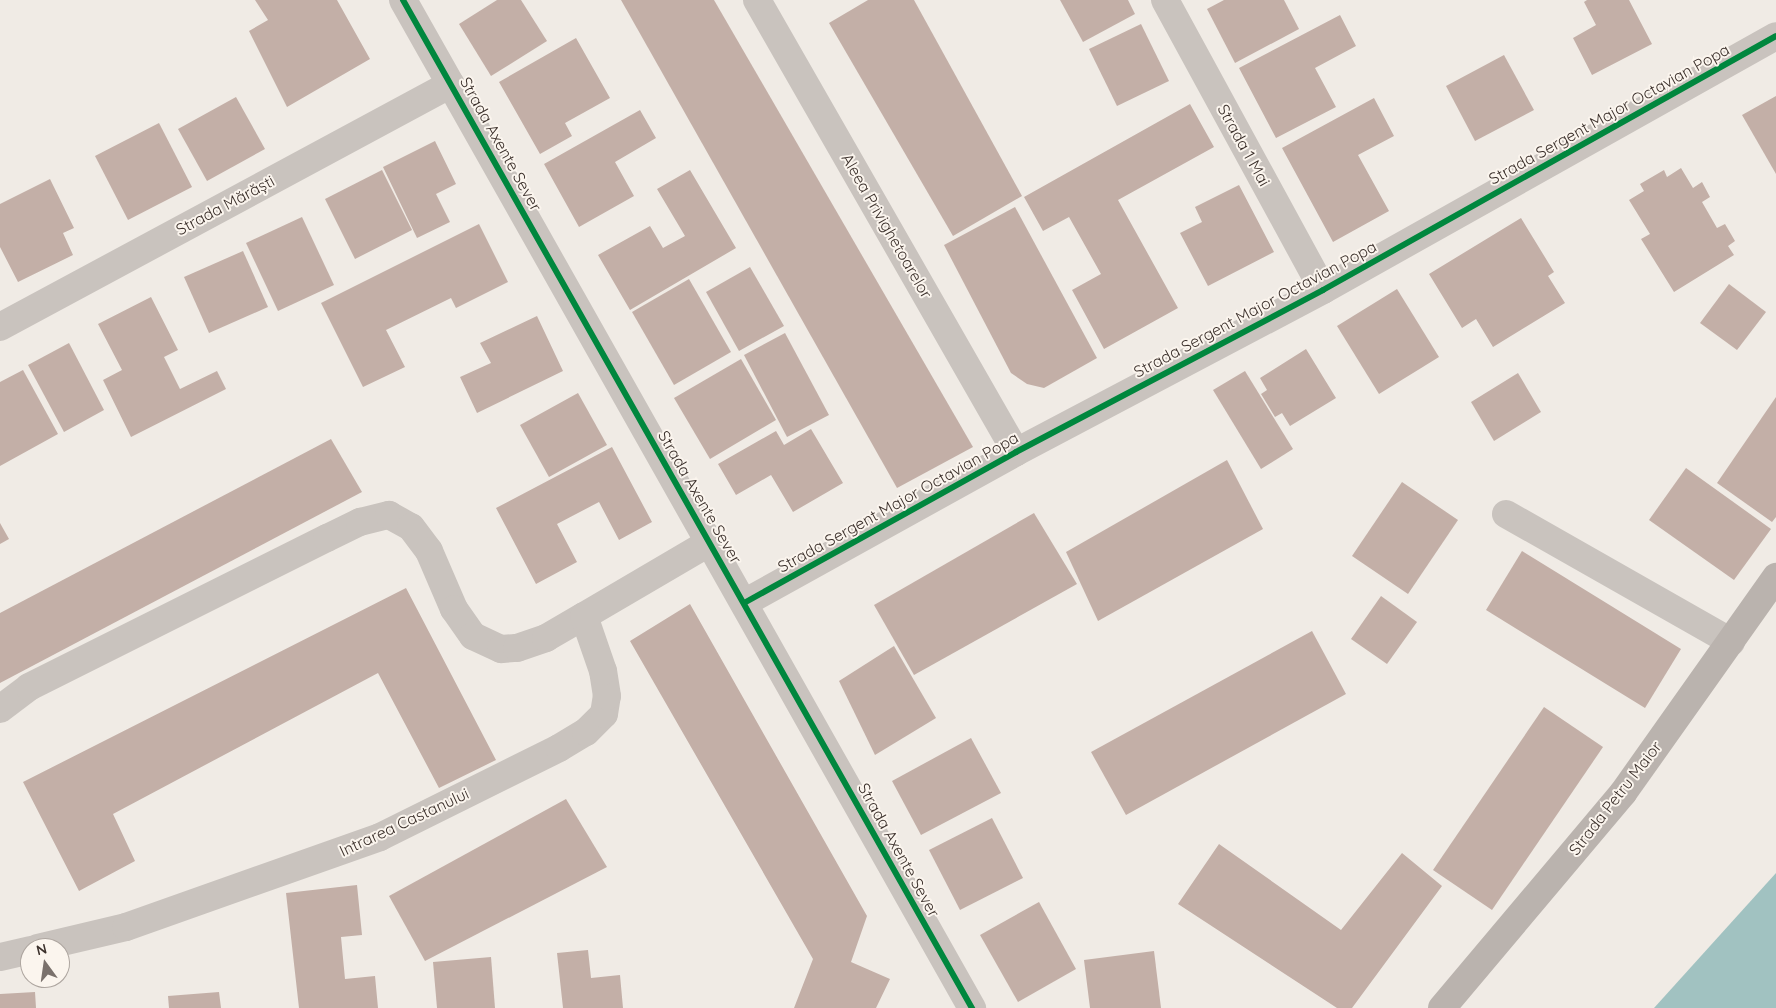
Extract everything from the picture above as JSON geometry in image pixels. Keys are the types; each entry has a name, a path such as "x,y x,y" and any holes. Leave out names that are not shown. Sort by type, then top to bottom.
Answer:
{"street":[{"name":"Strada Axente Sever","path":"403,0 972,1008"},
{"name":"Aleea Privighetoarelor","path":"757,0 1016,452"},
{"name":"Strada 1 Mai","path":"1165,0 1323,290"},
{"name":"Strada Sergent Major Octavian Popa","path":"744,602 1016,452 1323,290 1776,36"},
{"name":"Strada Mărăști","path":"0,327 451,84"},
{"path":"1506,514 1730,642"},
{"path":"0,709 29,687 327,538 360,522 389,515 411,527 429,551 454,609 472,636 501,649 517,648 546,638 710,542"},
{"name":"Strada Petru Maior","path":"1442,1008 1623,793 1776,577"},
{"name":"Intrarea Castanului","path":"70,940 126,927 380,837 559,748 586,732 604,714 607,696 603,671 584,616"},
{"path":"0,957 20,952"}],"water":[{"path":"1776,873 1776,1008 1654,1008"}],"building":[{"path":"255,0 337,0 370,59 287,107 249,31 268,20"},
{"path":"497,0 521,0 547,41 491,76 459,24"},
{"path":"621,0 714,0 973,447 897,488"},
{"path":"868,0 914,0 1022,196 953,236 829,23"},
{"path":"1060,0 1128,0 1135,14 1083,42"},
{"path":"1224,0 1284,0 1299,29 1235,63 1207,9"},
{"path":"1587,0 1629,0 1652,44 1592,75 1573,38 1596,25 1584,2"},
{"path":"1340,15 1356,46 1315,68 1336,107 1276,138 1239,68"},
{"path":"1141,24 1169,81 1117,106 1089,49"},
{"path":"576,38 610,98 565,123 572,136 540,154 499,82"},
{"path":"1504,55 1534,110 1475,141 1446,86"},
{"path":"1776,96 1776,174 1742,115"},
{"path":"236,97 265,149 207,181 178,129"},
{"path":"1374,98 1394,136 1358,155 1389,211 1333,242 1282,148"},
{"path":"1190,104 1214,147 1118,200 1178,308 1104,349 1072,290 1101,274 1069,217 1043,231 1024,197"},
{"path":"640,110 656,138 615,162 634,196 579,227 544,164"},
{"path":"159,123 192,187 128,220 95,156"},
{"path":"435,141 456,184 436,194 450,222 417,238 383,167"},
{"path":"1681,168 1693,188 1702,182 1710,197 1702,202 1717,228 1725,224 1735,241 1728,246 1734,255 1674,292 1641,239 1650,234 1629,200 1644,191 1640,184 1664,170 1667,177"},
{"path":"382,170 412,230 355,259 325,199"},
{"path":"690,170 736,248 630,310 598,255 650,226 663,248 685,236 657,189"},
{"path":"50,179 74,228 63,233 73,255 18,282 0,247 0,204"},
{"path":"1239,185 1274,252 1208,286 1180,233 1202,222 1195,207"},
{"path":"1015,207 1097,358 1044,388 1027,384 1011,373 944,245"},
{"path":"302,217 334,285 278,311 246,243"},
{"path":"1521,218 1554,272 1548,276 1565,303 1493,347 1476,319 1462,328 1429,274"},
{"path":"479,224 508,282 456,308 451,298 386,330 405,367 363,387 321,303"},
{"path":"243,251 268,307 209,333 184,277"},
{"path":"750,267 784,326 739,351 706,292"},
{"path":"689,279 731,352 674,385 632,312"},
{"path":"1729,284 1766,312 1737,350 1700,323"},
{"path":"1397,289 1439,357 1379,394 1337,326"},
{"path":"151,297 178,350 164,357 180,389 217,371 226,389 131,437 103,380 122,370 98,324"},
{"path":"537,316 563,371 477,413 460,377 491,363 480,343"},
{"path":"785,333 829,415 787,437 744,355"},
{"path":"69,343 104,410 64,432 28,365"},
{"path":"1306,349 1336,398 1290,426 1282,413 1275,417 1261,394 1267,390 1260,378"},
{"path":"741,359 776,420 710,459 674,398"},
{"path":"23,370 58,434 0,466 0,382"},
{"path":"1245,371 1293,449 1261,469 1213,390"},
{"path":"1518,373 1541,412 1494,441 1471,402"},
{"path":"578,393 607,445 549,477 520,425"},
{"path":"1776,397 1776,517 1772,522 1717,483"},
{"path":"811,429 843,483 793,512 771,475 736,495 718,464 776,431 784,445"},
{"path":"331,439 362,492 0,683 0,613"},
{"path":"612,447 652,522 619,540 599,502 557,524 577,562 536,584 496,508"},
{"path":"1227,460 1263,529 1098,621 1066,552"},
{"path":"1686,468 1771,529 1734,580 1649,520"},
{"path":"1402,482 1458,520 1408,594 1352,556"},
{"path":"1034,513 1077,584 914,675 874,605"},
{"path":"0,523 9,539 0,544"},
{"path":"1522,551 1681,649 1645,708 1486,610"},
{"path":"406,588 496,760 439,788 378,673 113,814 135,861 79,891 23,782"},
{"path":"1381,596 1417,622 1387,664 1351,639"},
{"path":"690,604 867,916 851,962 890,979 876,1008 794,1008 813,959 630,641"},
{"path":"1312,631 1346,694 1126,815 1091,752"},
{"path":"894,646 936,718 875,755 839,681"},
{"path":"1544,707 1603,747 1492,910 1433,870"},
{"path":"971,738 1001,793 921,835 892,781"},
{"path":"566,799 607,867 425,961 389,896"},
{"path":"992,818 1023,878 960,910 929,850"},
{"path":"1219,844 1341,930 1402,853 1442,886 1352,1008 1337,1008 1178,904"},
{"path":"357,885 362,935 341,937 345,979 375,976 378,1008 299,1008 286,893"},
{"path":"1039,902 1076,969 1018,1002 980,935"},
{"path":"588,950 591,978 620,975 623,1008 563,1008 557,953"},
{"path":"1154,951 1161,1008 1090,1008 1084,960"},
{"path":"491,957 495,1008 437,1008 433,962"},
{"path":"35,992 36,1008 0,1008 0,994"},
{"path":"219,992 221,1008 169,1008 168,996"}],"cycle path":[{"path":"403,0 972,1008"},
{"path":"744,603 1016,452 1323,290 1776,36"}]}
